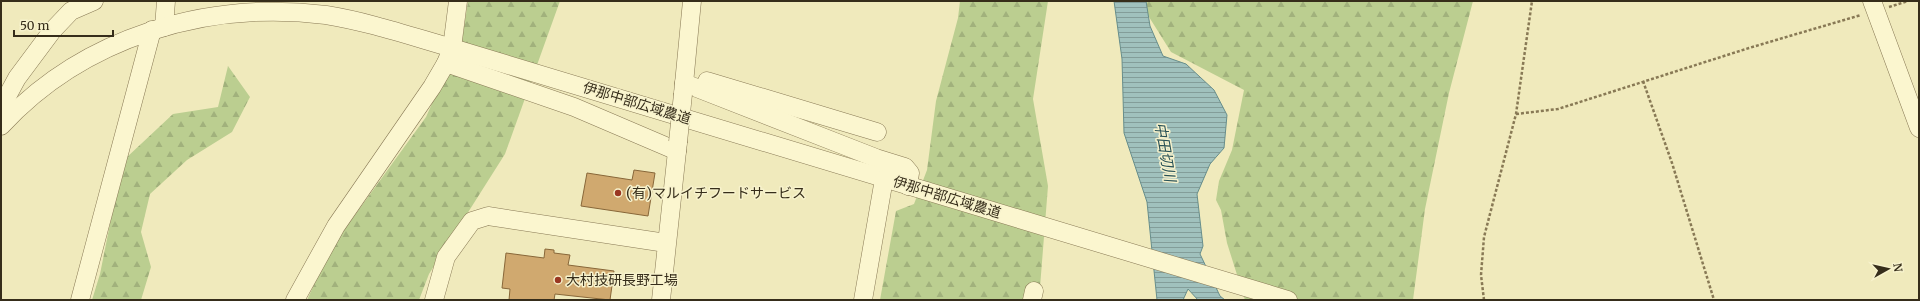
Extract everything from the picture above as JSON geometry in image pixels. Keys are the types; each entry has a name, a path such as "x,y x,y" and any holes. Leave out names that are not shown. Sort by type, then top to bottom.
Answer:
{"street":[{"path":"1,104 4,102 17,78 52,30 71,11 94,1"},
{"path":"80,300 166,1"},
{"path":"295,300 336,226 432,87 449,55 458,1"},
{"path":"661,300 692,1"},
{"path":"1873,6 1919,128"},
{"name":"伊那中部広域農道","path":"1,126 41,88 67,70 96,53 123,40 158,29 229,13 299,12 360,22 449,55 678,115 884,179 1288,300"},
{"path":"449,55 574,107 677,146"},
{"path":"684,84 877,132"},
{"path":"684,84 876,158 906,167 910,173 908,186"},
{"path":"863,300 884,179"},
{"path":"434,300 446,257 472,222 488,216 666,243"}],"path":[{"path":"1484,300 1481,275 1484,238 1516,114 1532,1"},
{"path":"1516,114 1558,109 1873,6"},
{"path":"1643,81 1672,163 1714,300"}],"green space":[{"path":"468,1 560,1 505,154 429,274 419,300 307,300 331,248 426,117 463,34"},
{"path":"960,1 1048,1 1033,99 1048,186 1039,300 880,300 896,211 914,204 927,170 936,101 958,18"},
{"path":"1139,1 1473,1 1449,93 1425,209 1413,300 1245,300 1227,243 1221,210 1216,200 1219,181 1232,150 1244,90 1171,52"},
{"path":"228,66 250,97 232,132 187,160 150,194 141,232 151,267 141,300 92,300 100,274 113,209 126,158 173,114 218,107"}],"water":[{"name":"中田切川","path":"1114,1 1146,1 1150,26 1163,56 1186,64 1214,90 1227,115 1224,148 1210,164 1197,194 1203,246 1200,254 1220,296 1225,300 1198,300 1188,289 1183,300 1157,300 1147,202 1124,133 1122,59"}],"building":[{"name":"(有)マルイチフードサービス","path":"634,170 655,173 648,216 581,206 587,173 632,180"},
{"name":"大村技研長野工場","path":"545,249 554,250 554,253 570,255 568,265 614,271 610,300 555,294 554,300 509,300 510,289 502,288 506,253 544,258"}],"place":[{"name":"(有)マルイチフードサービス","path":"618,193"},
{"name":"大村技研長野工場","path":"558,280"}]}
